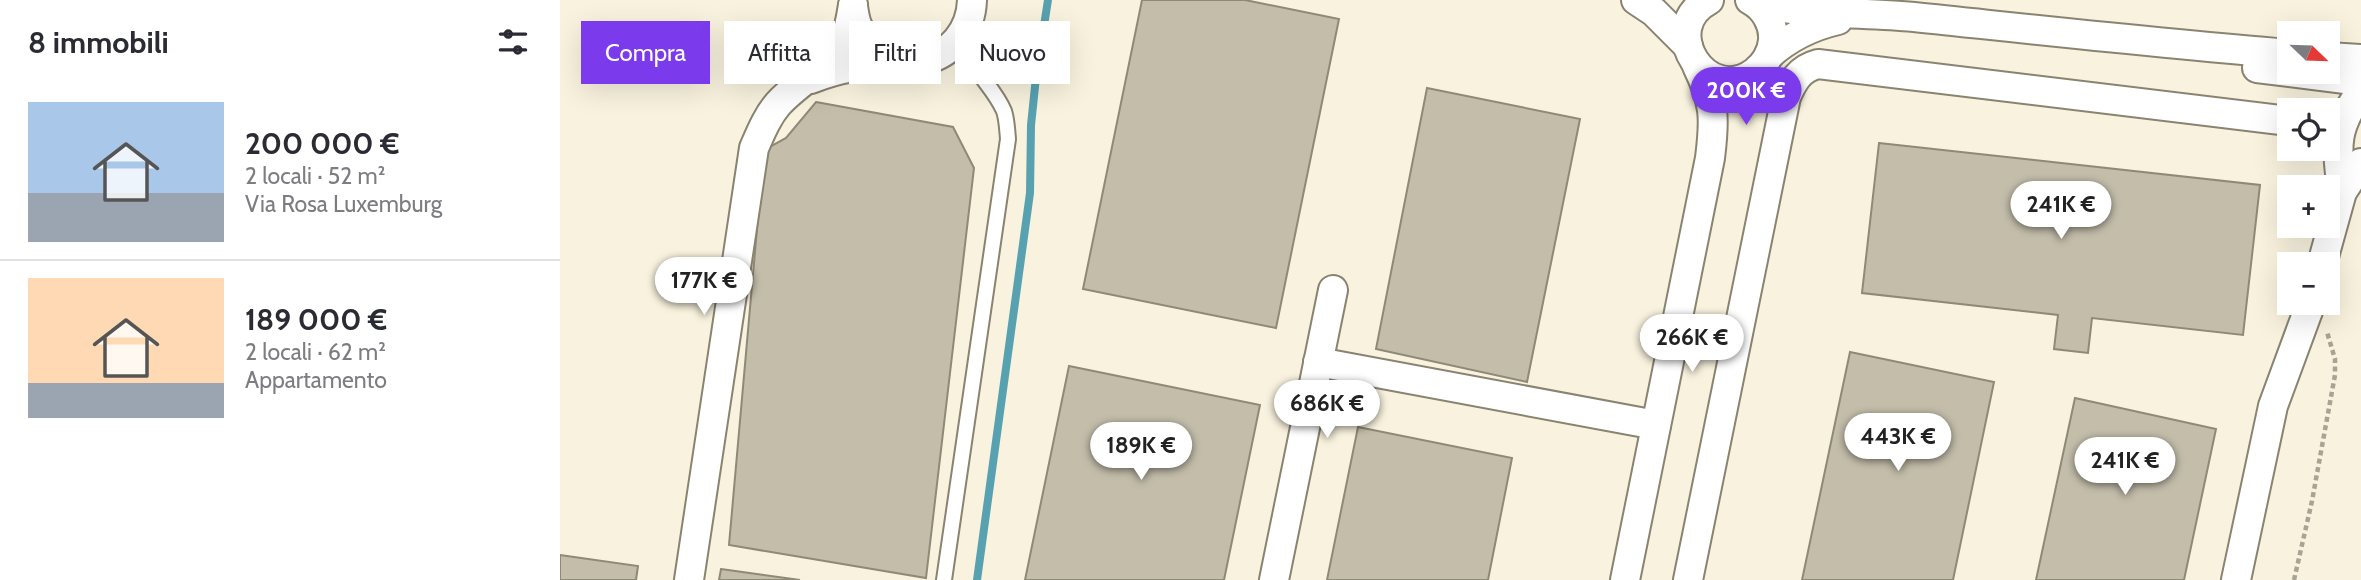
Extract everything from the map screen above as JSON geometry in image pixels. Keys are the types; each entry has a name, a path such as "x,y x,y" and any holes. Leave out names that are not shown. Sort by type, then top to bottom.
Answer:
{"street":[{"path":"1636,0 1654,12 1708,75 1722,80 1750,76"},
{"path":"1650,0 1674,6 1707,1"},
{"path":"1625,580 1710,158 1714,125 1711,97 1692,56 1688,26 1694,13 1707,1"},
{"path":"1710,158 1728,104 1750,76 1762,67 1773,41 1772,26 1766,13 1753,2"},
{"path":"1753,2 1811,13 1890,15 2161,44 2277,53"},
{"path":"853,3 856,21"},
{"path":"689,580 754,148 763,127 777,106 844,41 853,3"},
{"path":"941,54 953,47 965,32 972,7"},
{"path":"1769,55 1783,43 1806,30 1861,15"},
{"path":"2058,32 2162,57 2361,81"},
{"path":"2340,58 2361,59"},
{"path":"1688,580 1786,97 1798,74 1807,67 1818,64 2277,120"},
{"path":"793,89 813,78 849,67"},
{"path":"2340,119 2361,91"},
{"path":"2338,161 2342,192"},
{"path":"2325,252 2342,192 2361,163"},
{"path":"1274,580 1333,290"},
{"path":"2236,580 2273,406 2316,315"},
{"path":"1318,362 1656,425"}],"lane":[{"path":"944,580 1008,139 1003,109 969,54 972,7"}],"path":[{"path":"2294,580 2312,501 2335,374 2332,343 2318,315"}],"building":[{"path":"1142,0 1245,0 1339,19 1276,328 1083,289"},
{"path":"1427,88 1580,119 1527,382 1376,349"},
{"path":"816,102 953,127 974,168 926,578 729,545 764,150 786,138"},
{"path":"1879,143 2260,185 2243,335 2092,318 2088,353 2054,349 2058,315 1862,293"},
{"path":"1850,352 1994,382 1953,580 1802,580"},
{"path":"1069,366 1260,405 1224,580 1025,580"},
{"path":"2075,398 2216,429 2184,580 2036,580"},
{"path":"1358,427 1512,458 1488,580 1327,580"},
{"path":"560,555 638,566 636,580 560,580"},
{"path":"721,569 800,580 719,580"}],"waterway":[{"path":"977,580 1030,193 1031,125 1048,0"}]}
